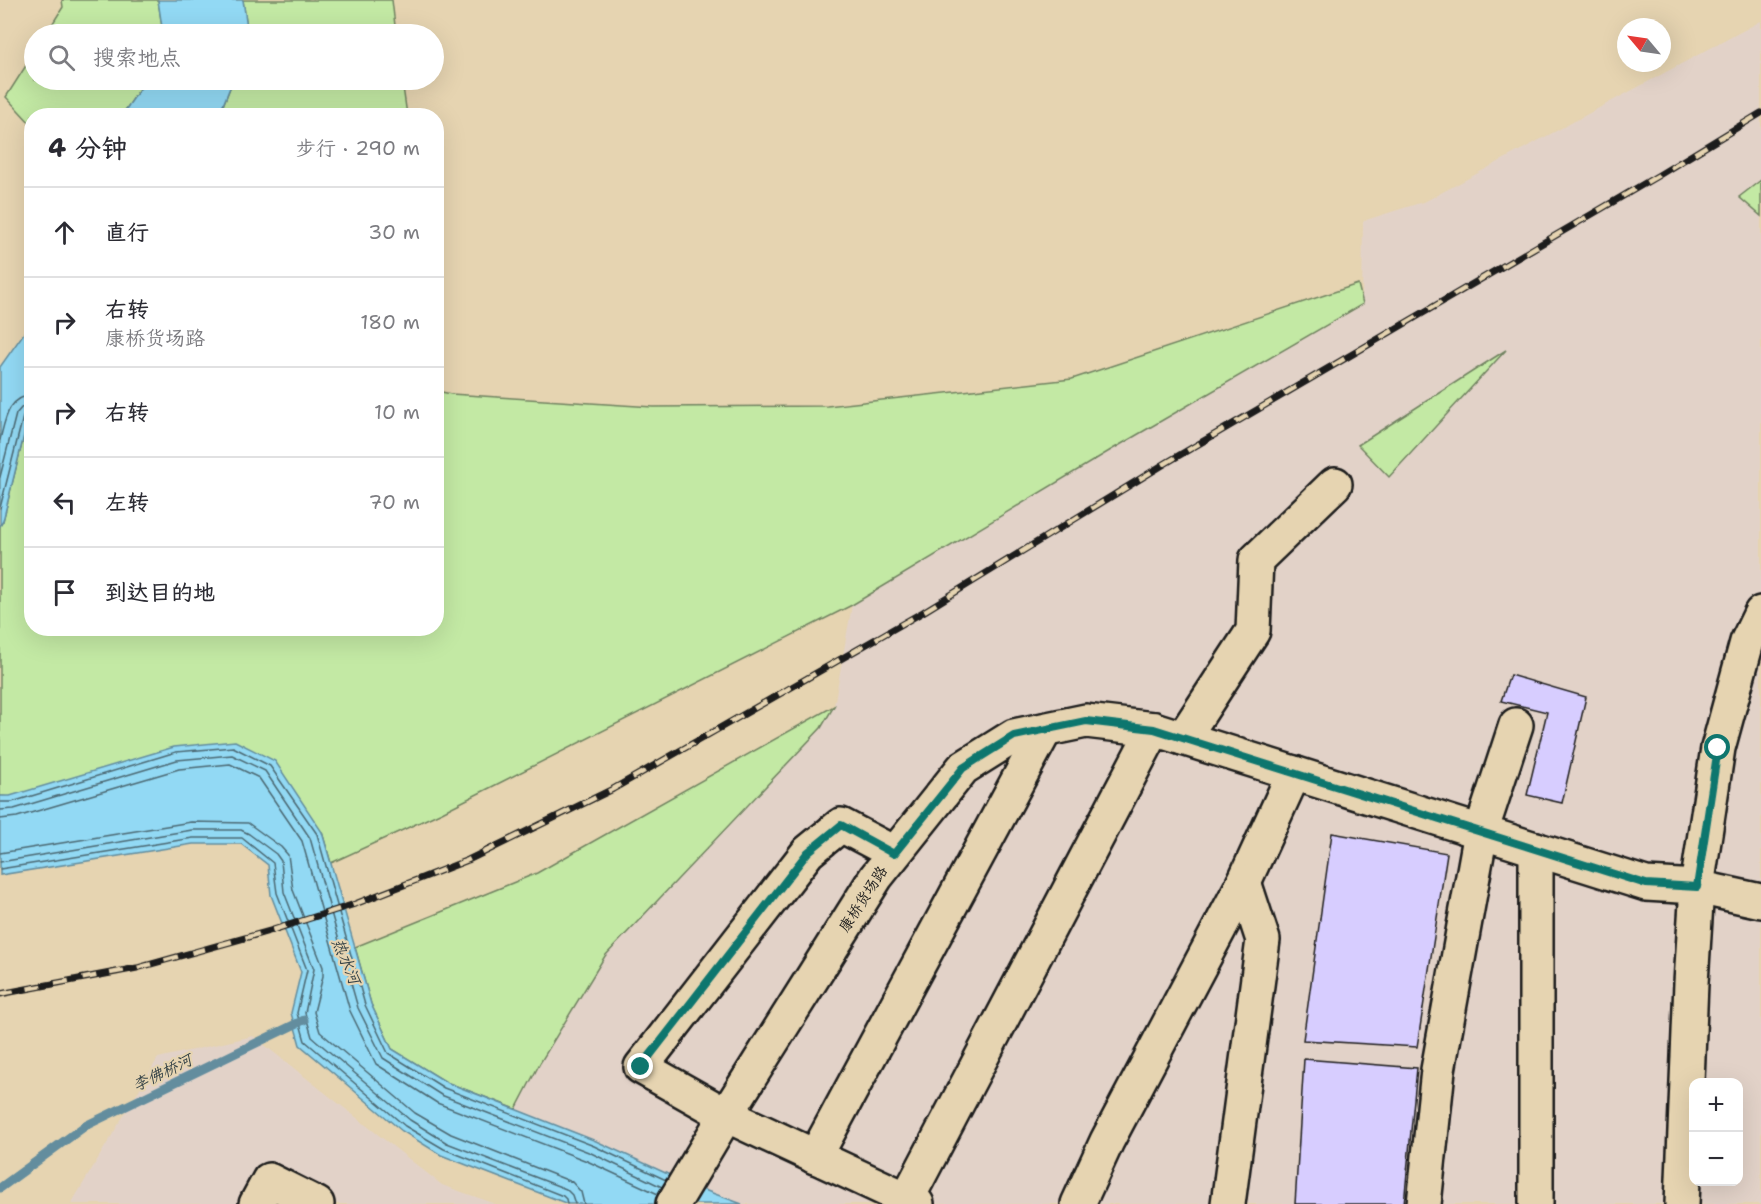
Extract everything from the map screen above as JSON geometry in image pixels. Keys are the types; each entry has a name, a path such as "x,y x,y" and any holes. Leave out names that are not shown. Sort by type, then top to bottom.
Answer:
{"street":[{"path":"894,854 841,825 808,852 641,1067 726,1115 912,1202 1168,733 1253,631 1256,560 1335,484"},
{"path":"1682,1204 1697,887 1718,748 1747,642 1761,613"},
{"name":"康桥货场路","path":"673,1204 726,1115 876,877 963,768 1014,736 1086,721 1168,733 1646,884 1697,887 1761,901"},
{"path":"1424,1204 1438,1070 1481,832 1516,724"},
{"path":"815,1158 1045,730"},
{"path":"1078,1204 1107,1141 1244,882 1294,773"},
{"path":"1536,849 1536,1204"},
{"path":"1228,1204 1263,940 1244,882"},
{"path":"256,1204 269,1180 317,1204"}],"shaded area":[{"path":"1761,21 1761,1204 742,1204 696,1187 596,1141 516,1109 540,1063 605,956 821,728 834,706 852,605 1111,450 1362,305 1363,221 1426,201 1666,72 1671,72 1671,69"},
{"path":"253,1036 442,1185 496,1204 71,1204 158,1058"}],"green space":[{"path":"62,0 158,0 162,24 52,24 63,7"},
{"path":"243,0 392,0 395,24 247,24"},
{"path":"24,69 24,90 139,90 127,108 24,108 24,116 6,97"},
{"path":"229,90 403,90 406,108 222,108"},
{"path":"1761,180 1761,216 1739,197"},
{"path":"1358,284 1363,304 1111,450 852,605 442,812 331,863 322,832 0,796 0,526 24,436 24,636 444,636 444,392 653,407 827,406 1072,379"},
{"path":"1506,350 1389,477 1358,445"},
{"path":"834,706 821,728 605,956 540,1063 516,1109 446,1082 392,1049 371,1004 355,947 537,873"}],"water":[{"path":"158,0 243,0 247,24 162,24"},
{"path":"139,90 229,90 222,108 127,108"},
{"path":"24,333 24,436 0,526 0,367"},
{"name":"热水河","path":"235,741 275,761 322,832 371,1004 392,1049 446,1082 596,1141 696,1187 742,1204 568,1204 441,1155 402,1131 300,1045 291,1013 301,972 271,895 268,865 241,844 193,844 0,875 0,796 10,796 174,747"}],"building":[{"path":"1510,675 1586,697 1562,803 1527,795 1547,712 1501,701"},
{"path":"1332,833 1447,853 1417,1047 1303,1040"},
{"path":"1304,1059 1417,1068 1404,1204 1295,1204"}],"waterway":[{"name":"李佛桥河","path":"0,1188 85,1126 304,1020"}],"railway":[{"path":"0,994 137,968 273,930 355,904 468,860 613,789 923,612 1166,463 1761,113"}],"route":[{"path":"641,1067 808,852 841,825 894,854 963,768 1014,736 1086,721 1154,729 1646,884 1697,887 1718,748"}]}
